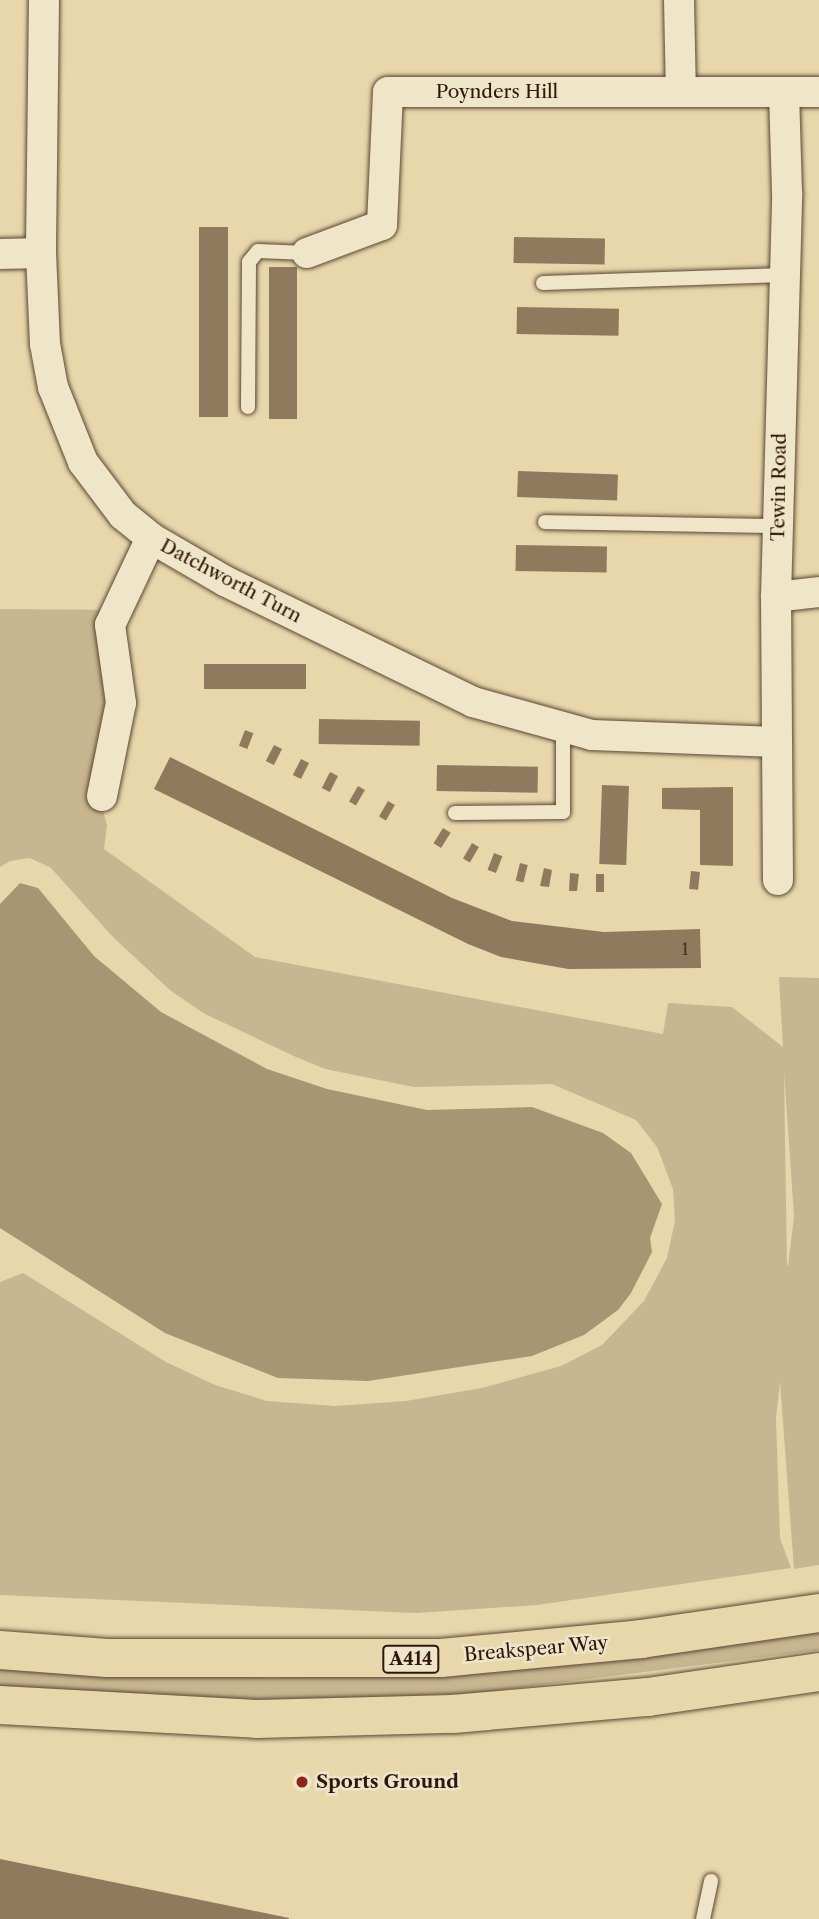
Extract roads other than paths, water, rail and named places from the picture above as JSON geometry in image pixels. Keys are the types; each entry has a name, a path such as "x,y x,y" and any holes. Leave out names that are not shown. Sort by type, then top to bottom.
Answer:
{"main road":[{"name":"Breakspear Way","path":"0,1650 107,1658 441,1658 641,1639 819,1613"},
{"path":"0,1705 257,1719 453,1714 648,1696 819,1672"}],"street":[{"name":"Datchworth Turn","path":"44,0 41,253 45,344 52,387 66,422 101,488 151,538 225,581 473,702 563,730 632,739 776,742"},
{"path":"680,0 681,92"},
{"name":"Poynders Hill","path":"307,253 382,225 388,92 819,92"},
{"name":"Tewin Road","path":"778,880 776,597 785,275 784,94"},
{"path":"0,254 41,253"},
{"path":"102,796 121,703 110,625 151,538"},
{"path":"776,597 819,592"}],"lane":[{"path":"248,407 249,262 258,251 307,253"},
{"path":"543,282 785,275"},
{"path":"544,522 778,526"},
{"path":"456,813 563,812 563,730"},
{"path":"703,1919 711,1881"}],"place":[{"name":"Sports Ground","path":"302,1782"}]}
